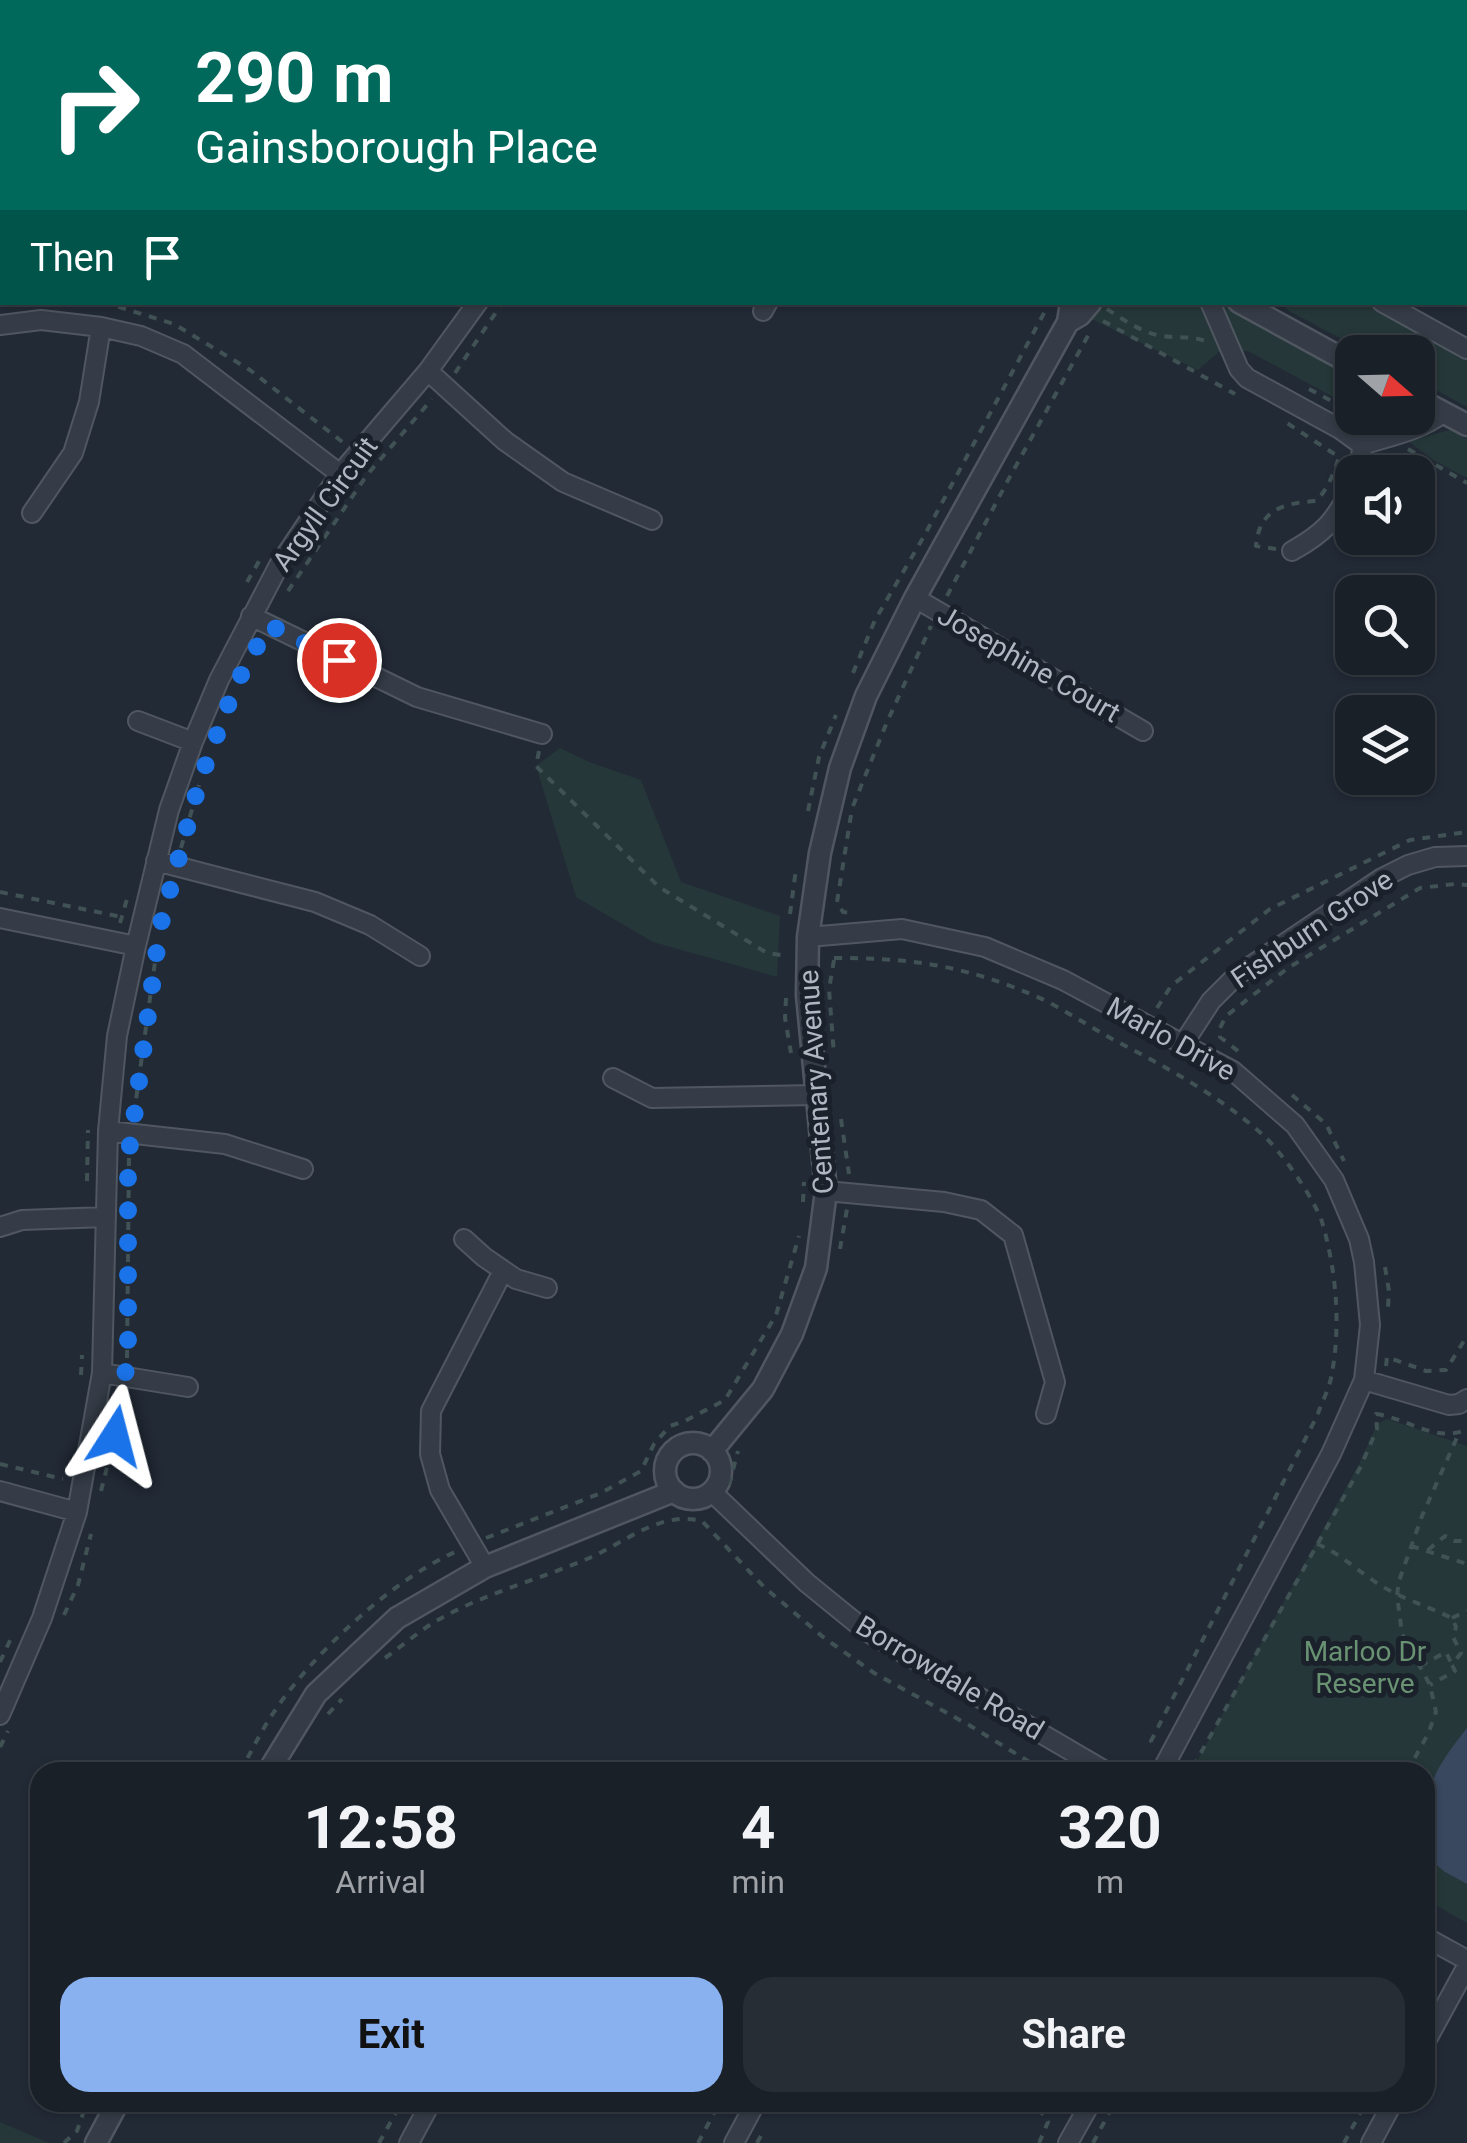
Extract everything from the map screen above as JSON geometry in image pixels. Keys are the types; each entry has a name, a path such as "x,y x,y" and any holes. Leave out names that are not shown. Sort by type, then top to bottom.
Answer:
{"street":[{"name":"Argyll Circuit","path":"4,1722 42,1618 102,1373 108,1131 126,944 169,810 218,680 334,470 428,371 476,305"},
{"path":"1211,305 1238,368 1247,378 1362,445"},
{"path":"1245,305 1335,355"},
{"path":"1262,305 1291,330"},
{"path":"1387,305 1467,349"},
{"path":"0,325 42,311 141,336 183,354 334,470"},
{"name":"Centenary Avenue","path":"712,1451 763,1390 792,1334 816,1268 826,1190 807,995 808,948 820,853 840,768 866,696 1070,312"},
{"path":"32,513 73,454 89,402 101,327"},
{"path":"428,371 505,441 563,482 652,520"},
{"path":"1435,409 1467,425"},
{"path":"1362,445 1416,428 1443,413"},
{"path":"1361,455 1362,445"},
{"path":"1292,550 1322,532 1335,518"},
{"name":"Josephine Court","path":"916,598 1143,731"},
{"path":"251,616 417,697 542,734"},
{"path":"138,721 193,742"},
{"name":"Fishburn Grove","path":"1183,1044 1211,1001 1236,976 1382,878 1434,856 1467,856"},
{"path":"156,860 316,902 370,926 420,956"},
{"path":"0,918 126,944"},
{"name":"Marlo Drive","path":"808,948 902,929 985,947 1063,980 1233,1071 1294,1125 1334,1180 1359,1239 1364,1262 1373,1382 1167,1762"},
{"path":"613,1078 652,1098 816,1095"},
{"path":"108,1131 225,1144 303,1169"},
{"path":"826,1190 944,1202 981,1210 1013,1235 1055,1382 1046,1414"},
{"path":"0,1227 22,1220 106,1217"},
{"path":"464,1239 516,1280 547,1288"},
{"path":"484,1567 440,1490 430,1454 432,1411 502,1271"},
{"path":"102,1373 188,1387"},
{"path":"1373,1382 1449,1405 1467,1399"},
{"path":"695,1444 712,1451 721,1468 712,1492 695,1499 674,1491 666,1464 677,1449 695,1444"},
{"path":"0,1491 68,1510"},
{"path":"274,1762 316,1694 397,1618 484,1567 674,1491"},
{"name":"Borrowdale Road","path":"712,1492 807,1582 866,1631 1090,1762"},
{"path":"1435,1943 1467,1963 1435,2024"},
{"path":"96,2143 113,2112"},
{"path":"114,2143 118,2112"},
{"path":"409,2143 426,2112"},
{"path":"734,2143 751,2112"},
{"path":"1068,2143 1085,2112"},
{"path":"1371,2143 1388,2112"}],"path":[{"path":"288,592 367,475 444,386 501,305"},
{"path":"1103,321 1234,394"},
{"path":"862,915 843,912 836,902 852,808 938,611 1091,331"},
{"path":"1286,422 1340,456 1316,502 1285,504 1260,527 1256,546 1292,550"},
{"path":"1390,436 1467,483"},
{"path":"334,470 346,444"},
{"path":"248,581 266,550"},
{"path":"542,734 536,766 660,886 767,954 808,948"},
{"path":"176,866 200,780"},
{"path":"1239,1052 1196,1024 1166,1012 1154,1012 1171,986 1270,909 1410,840 1467,832"},
{"path":"1220,1037 1226,1016 1288,968 1344,933 1420,888 1467,885"},
{"path":"0,892 122,916"},
{"path":"126,944 122,916 127,898"},
{"path":"101,1492 128,1357 128,1157 160,927"},
{"path":"834,958 936,963 983,976 1046,1001 1167,1067 1264,1135 1294,1172 1321,1218 1334,1282 1336,1338 1332,1376 1318,1416 1151,1741 1172,1753"},
{"path":"1283,1088 1326,1124 1344,1161"},
{"path":"86,1180 89,1125"},
{"path":"1383,1257 1389,1291 1388,1318"},
{"path":"1387,1357 1426,1371 1446,1370 1467,1336"},
{"path":"81,1383 83,1344"},
{"path":"1196,1762 1360,1468 1377,1430 1373,1382 1385,1376 1388,1344"},
{"path":"1376,1414 1440,1434 1459,1433 1467,1428"},
{"path":"1413,1762 1436,1712 1430,1685 1402,1634 1397,1595 1410,1546 1459,1433"},
{"path":"0,1464 68,1480 68,1510"},
{"path":"372,1667 435,1622 516,1584 587,1559 660,1522 694,1518 702,1520 764,1587 823,1637 874,1673 1030,1762"},
{"path":"61,1621 78,1585 92,1529"},
{"path":"1427,1551 1445,1536 1467,1541"},
{"path":"1317,1544 1340,1554 1368,1578 1397,1595 1452,1618 1456,1627 1453,1637 1461,1653 1452,1664"},
{"path":"1410,1546 1467,1564"},
{"path":"1452,1618 1467,1611"},
{"path":"0,1662 16,1629"},
{"path":"1420,1666 1446,1652 1455,1671 1430,1685"},
{"path":"328,1714 350,1690"},
{"path":"0,1747 4,1722"},
{"path":"64,2143 77,2132 84,2112"},
{"path":"379,2143 396,2112"},
{"path":"698,2143 715,2112"},
{"path":"1039,2143 1048,2122 1040,2112"},
{"path":"1093,2143 1110,2112"},
{"path":"1344,2143 1361,2112"}],"green space":[{"path":"1105,305 1226,305 1335,366 1335,398 1248,351 1220,351 1198,370 1091,319"},
{"path":"1282,305 1372,305 1427,335 1335,335"},
{"path":"1435,340 1467,357 1467,407 1435,389"},
{"path":"1450,430 1467,439 1467,478 1408,441"},
{"path":"560,748 641,780 681,882 780,916 777,977 653,942 576,897 536,766"},
{"name":"Marloo Dr Reserve","path":"1387,1419 1467,1446 1467,1923 1435,1905 1435,1762 1196,1762 1377,1424"},
{"path":"0,2122 49,2143 0,2143"}],"water":[{"path":"1467,1728 1467,1884 1435,1864 1435,1774"}],"route":[{"path":"115,1436 128,1357 128,1157 160,927 200,780 236,684 269,625 339,660"}]}
